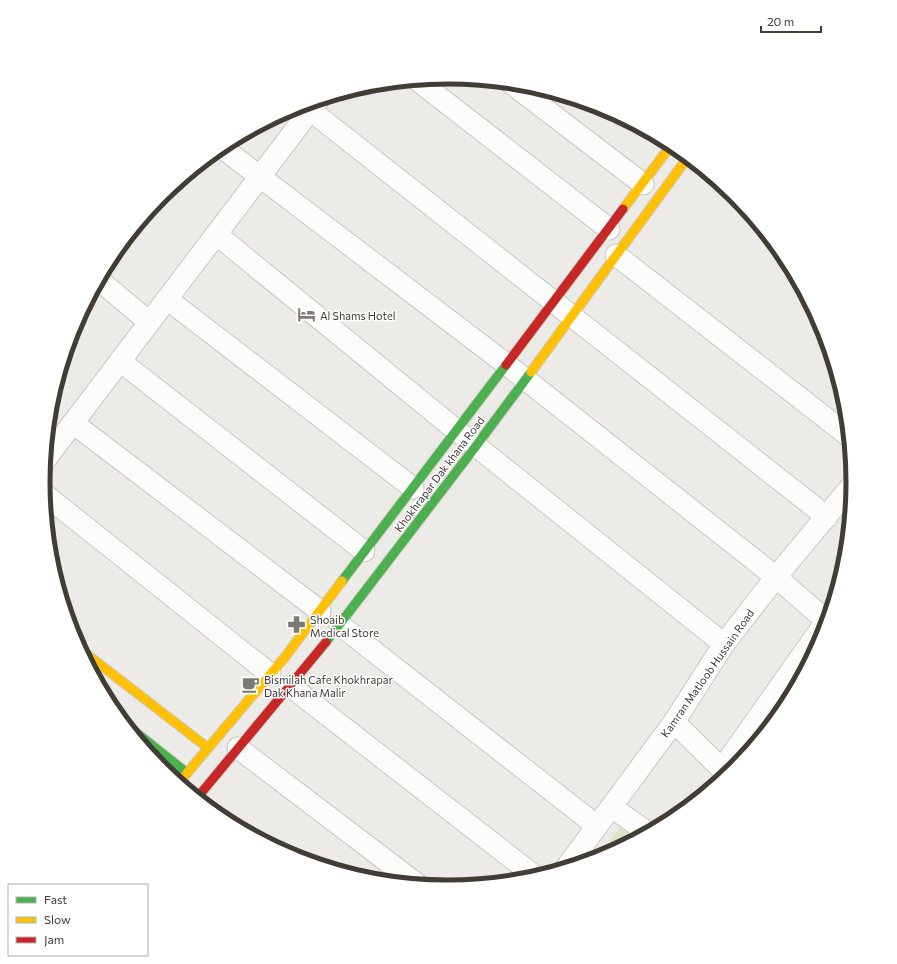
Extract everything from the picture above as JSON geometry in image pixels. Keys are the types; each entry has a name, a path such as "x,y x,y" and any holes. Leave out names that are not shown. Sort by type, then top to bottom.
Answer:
{"street":[{"path":"422,84 609,229"},
{"path":"520,90 643,184"},
{"path":"316,107 553,302 827,517"},
{"path":"51,452 312,108"},
{"name":"Khokhrapar Dak khana Road","path":"183,779 320,611 668,150"},
{"path":"227,151 506,364 776,577 822,616 823,619"},
{"name":"Khokhrapar Dak khana Road","path":"201,794 340,625 476,446 684,161"},
{"path":"216,234 456,430 724,644"},
{"path":"616,254 844,432"},
{"path":"103,283 149,322"},
{"path":"167,298 413,488"},
{"path":"120,361 364,552"},
{"path":"73,423 320,611"},
{"name":"Kamran Matloob Hussain Road","path":"571,861 674,722 724,644 776,577 847,492"},
{"path":"51,499 270,674"},
{"path":"340,625 597,826"},
{"path":"731,763 816,636"},
{"path":"91,657 208,748"},
{"path":"290,686 530,872"},
{"path":"674,722 723,770"},
{"path":"143,738 187,773"},
{"path":"238,748 411,879"},
{"path":"612,807 643,830"}],"green space":[{"path":"620,827 638,832 625,839 605,848"}],"traffic: fast":[{"path":"342,581 506,365"},
{"path":"326,642 531,372"},
{"path":"143,738 187,773"}],"traffic: slow":[{"path":"623,209 668,150"},
{"path":"531,372 685,162"},
{"path":"183,779 285,657 342,581"},
{"path":"91,657 208,748"}],"traffic: jam":[{"path":"506,365 623,209"},
{"path":"201,794 326,642"}],"place":[{"name":"Al Shams Hotel","path":"307,315"},
{"name":"Shoaib Medical Store","path":"297,625"},
{"name":"Bismilah Cafe Khokhrapar Dak Khana Malir","path":"251,685"}]}
